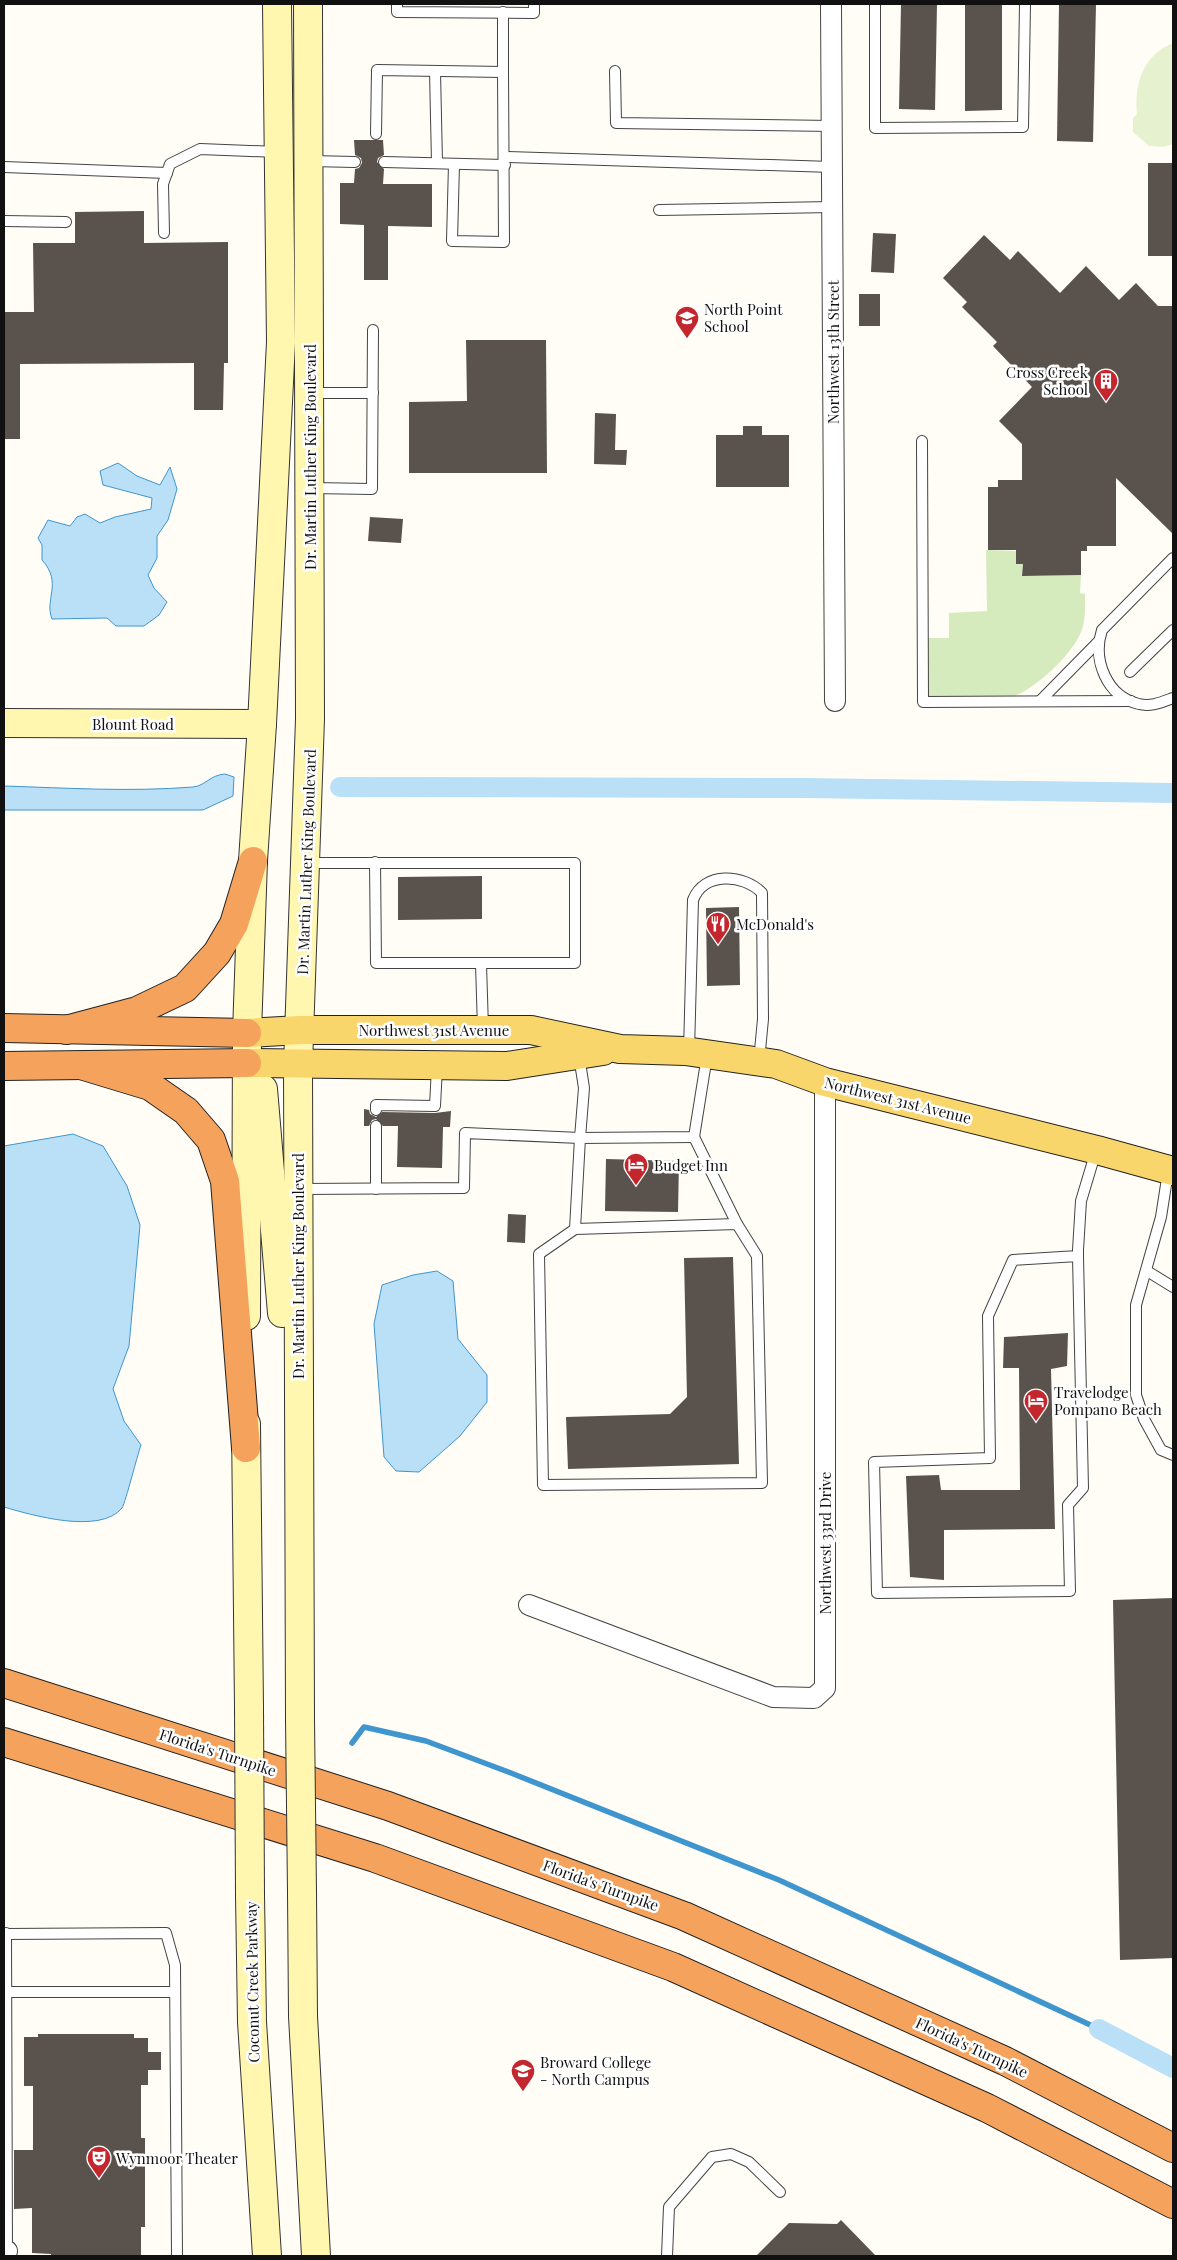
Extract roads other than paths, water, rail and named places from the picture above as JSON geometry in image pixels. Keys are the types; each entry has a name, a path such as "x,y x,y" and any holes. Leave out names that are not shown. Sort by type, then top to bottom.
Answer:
{"highway":[{"path":"66,1030 137,1012 185,988 217,953 234,924 253,861"},
{"path":"4,1028 247,1033"},
{"path":"4,1066 247,1063"},
{"path":"84,1066 150,1086 186,1110 211,1140 225,1181 246,1448"},
{"name":"Florida's Turnpike","path":"4,1683 388,1806 684,1916 1005,2061 1173,2148"},
{"path":"4,1742 375,1858 673,1966 987,2108 1173,2204"}],"main road":[{"name":"Dr. Martin Luther King Boulevard","path":"249,1708 246,1448 247,1033 253,861 262,724 281,342 277,4"},
{"name":"Dr. Martin Luther King Boulevard","path":"308,4 310,161 310,720 298,1065 298,1189 303,2016 316,2256"},
{"path":"277,46 287,60 294,125 310,161"},
{"path":"278,152 290,160 296,198 297,266 310,283"},
{"name":"Blount Road","path":"4,723 262,724"},
{"name":"Northwest 31st Avenue","path":"247,1033 300,1030 532,1030 620,1049 698,1053 776,1064 825,1082 1097,1150 1171,1171"},
{"name":"Northwest 31st Avenue","path":"247,1063 507,1066 620,1049"},
{"path":"247,1063 262,1084 286,1352 299,1390"},
{"name":"Coconut Creek Parkway","path":"249,1708 252,2022 267,2256"}],"street":[{"name":"Northwest 13th Street","path":"831,4 835,701"},
{"name":"Northwest 33rd Drive","path":"529,1605 773,1697 814,1698 825,1688 825,1082"}],"lane":[{"path":"398,4 397,12 534,13 534,4"},
{"path":"875,4 875,128 895,128 1023,127 1025,4"},
{"path":"454,164 452,241 504,242 505,161 502,12"},
{"path":"376,134 377,70 503,72"},
{"path":"435,71 437,163"},
{"path":"615,71 616,123 832,126"},
{"path":"164,233 163,184 170,164 200,149 278,152"},
{"path":"310,161 355,162"},
{"path":"384,162 454,164 505,161 832,167"},
{"path":"4,168 167,173"},
{"path":"659,210 832,207"},
{"path":"4,222 66,222"},
{"path":"310,488 372,489 373,330"},
{"path":"310,393 373,393"},
{"path":"922,441 922,702 1131,701 1153,705 1173,698"},
{"path":"1040,701 1098,642 1102,630 1173,558"},
{"path":"1130,672 1173,630"},
{"path":"1098,642 1101,664 1109,683 1118,694 1131,701"},
{"path":"306,863 375,862 575,863 575,963 376,963 375,862"},
{"path":"737,1224 575,1229 539,1254 543,1485 762,1483 757,1256 737,1224 694,1137 698,1053 693,900 696,892 708,882 718,879 737,879 748,882 762,893 763,1019 759,1062"},
{"path":"481,964 483,1030"},
{"path":"575,1229 584,1088 578,1055"},
{"path":"376,1110 376,1106 435,1106 436,1066"},
{"path":"376,1126 376,1189"},
{"path":"298,1189 464,1188 465,1133 580,1138 694,1137"},
{"path":"1078,1256 1013,1260 988,1316 990,1458 874,1462 877,1593 1070,1591 1068,1505 1083,1488 1078,1256 1080,1201 1097,1150"},
{"path":"1171,1171 1147,1271 1136,1305 1136,1395 1144,1419 1161,1450 1173,1455"},
{"path":"1147,1271 1173,1287"},
{"path":"6,2253 5,1934 166,1934 175,1965 177,2256"},
{"path":"5,1992 175,1992"},
{"path":"667,2256 669,2208 712,2157 731,2154 749,2162 780,2192"}],"water":[{"path":"118,463 137,476 160,485 170,467 177,489 168,520 157,536 157,558 148,575 154,588 167,602 159,615 144,626 116,626 107,618 52,619 50,612 51,576 42,560 42,545 38,538 48,520 70,526 77,517 85,514 100,523 115,517 151,509 152,498 103,485 100,471"},
{"path":"225,774 234,777 233,796 203,810 4,810 4,786 98,789 193,787 201,785 215,776"},
{"path":"73,1134 103,1146 127,1186 140,1225 129,1346 113,1389 124,1421 141,1445 122,1508 112,1516 82,1522 47,1518 4,1507 4,1146"},
{"path":"437,1271 453,1281 458,1339 487,1375 487,1402 460,1436 419,1472 396,1471 384,1457 374,1324 382,1285 413,1275"}],"waterway":[{"path":"340,787 804,788 1173,793"},
{"path":"352,1743 364,1727 426,1741 511,1773 779,1880 1099,2029"},
{"path":"1099,2029 1173,2068"}],"place":[{"name":"North Point School","path":"687,339"},
{"name":"Cross Creek School","path":"1106,402"},
{"name":"McDonald's","path":"718,945"},
{"name":"Budget Inn","path":"636,1186"},
{"name":"Travelodge Pompano Beach","path":"1036,1422"},
{"name":"Broward College - North Campus","path":"523,2092"},
{"name":"Wynmoor Theater","path":"99,2179"}]}
